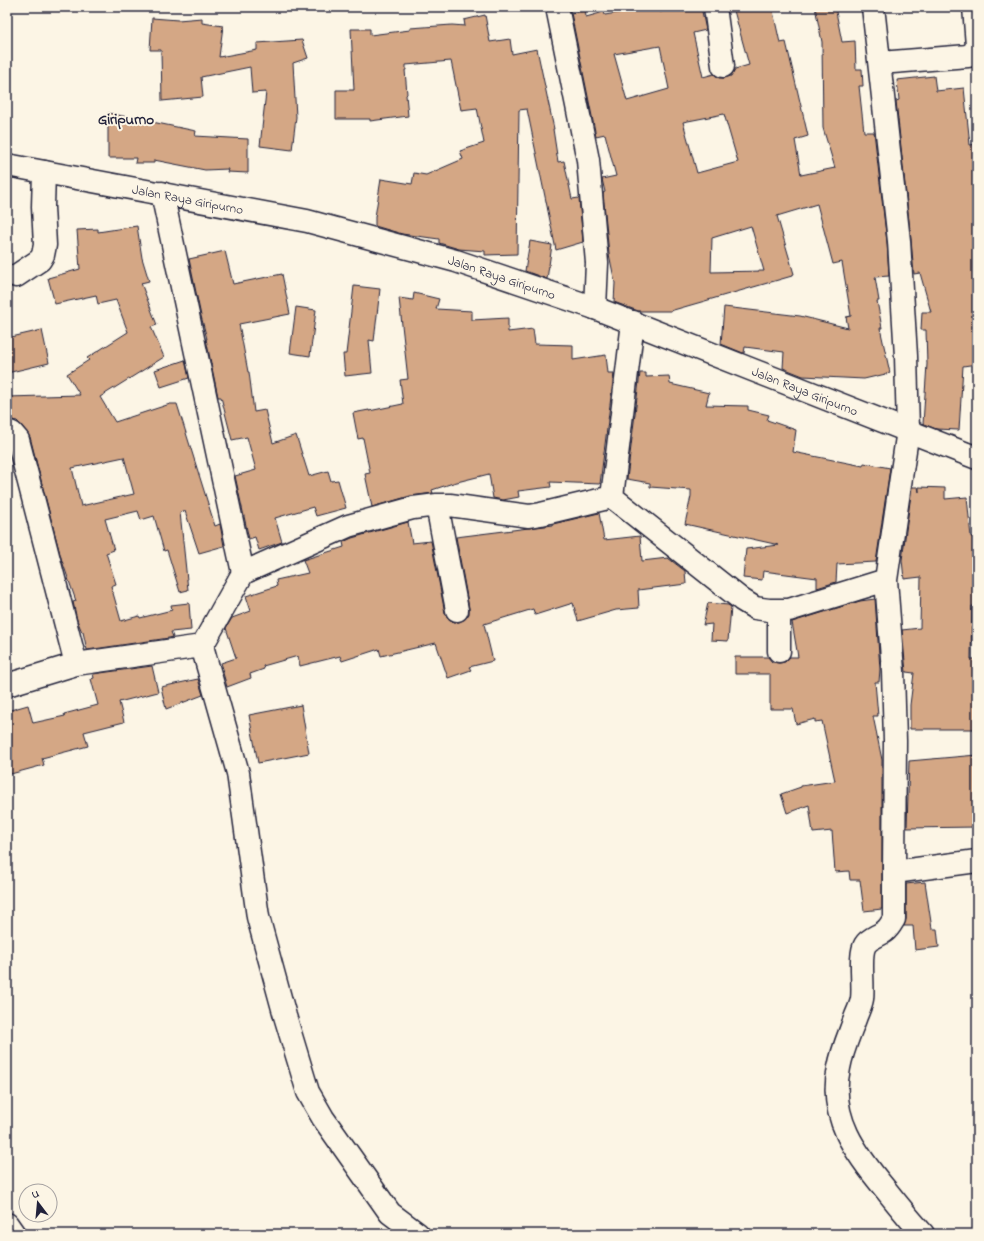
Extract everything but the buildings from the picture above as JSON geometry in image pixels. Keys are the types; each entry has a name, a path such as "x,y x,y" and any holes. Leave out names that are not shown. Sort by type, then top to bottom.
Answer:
{"street":[{"path":"557,7 588,160 597,263 595,308"},
{"path":"715,7 723,66"},
{"path":"873,7 899,235 906,356 908,430 886,580 894,695 894,919 885,931 866,943 864,947 862,960 862,1000 839,1067 836,1087 838,1109 848,1137 858,1156 923,1234"},
{"path":"880,63 968,56 974,52 977,46 974,7"},
{"name":"Jalan Raya Giripurno","path":"7,165 307,220 456,261 633,322 977,458"},
{"path":"16,276 40,260 43,255 45,246 44,172"},
{"path":"162,193 243,573"},
{"path":"612,496 633,322"},
{"path":"7,431 16,436 18,440 76,664"},
{"path":"612,496 742,600 755,608 789,610 886,580"},
{"path":"418,1234 390,1213 322,1118 308,1092 285,1016 258,917 238,773 202,646 243,573 348,526 414,508 437,505 450,505 529,516 612,496"},
{"path":"437,505 457,610"},
{"path":"779,610 779,651"},
{"path":"7,685 76,664 202,646"},
{"path":"894,872 977,861"},
{"path":"7,1224 14,1234"}],"district":[{"name":"Giripurno","path":"126,119"}]}
